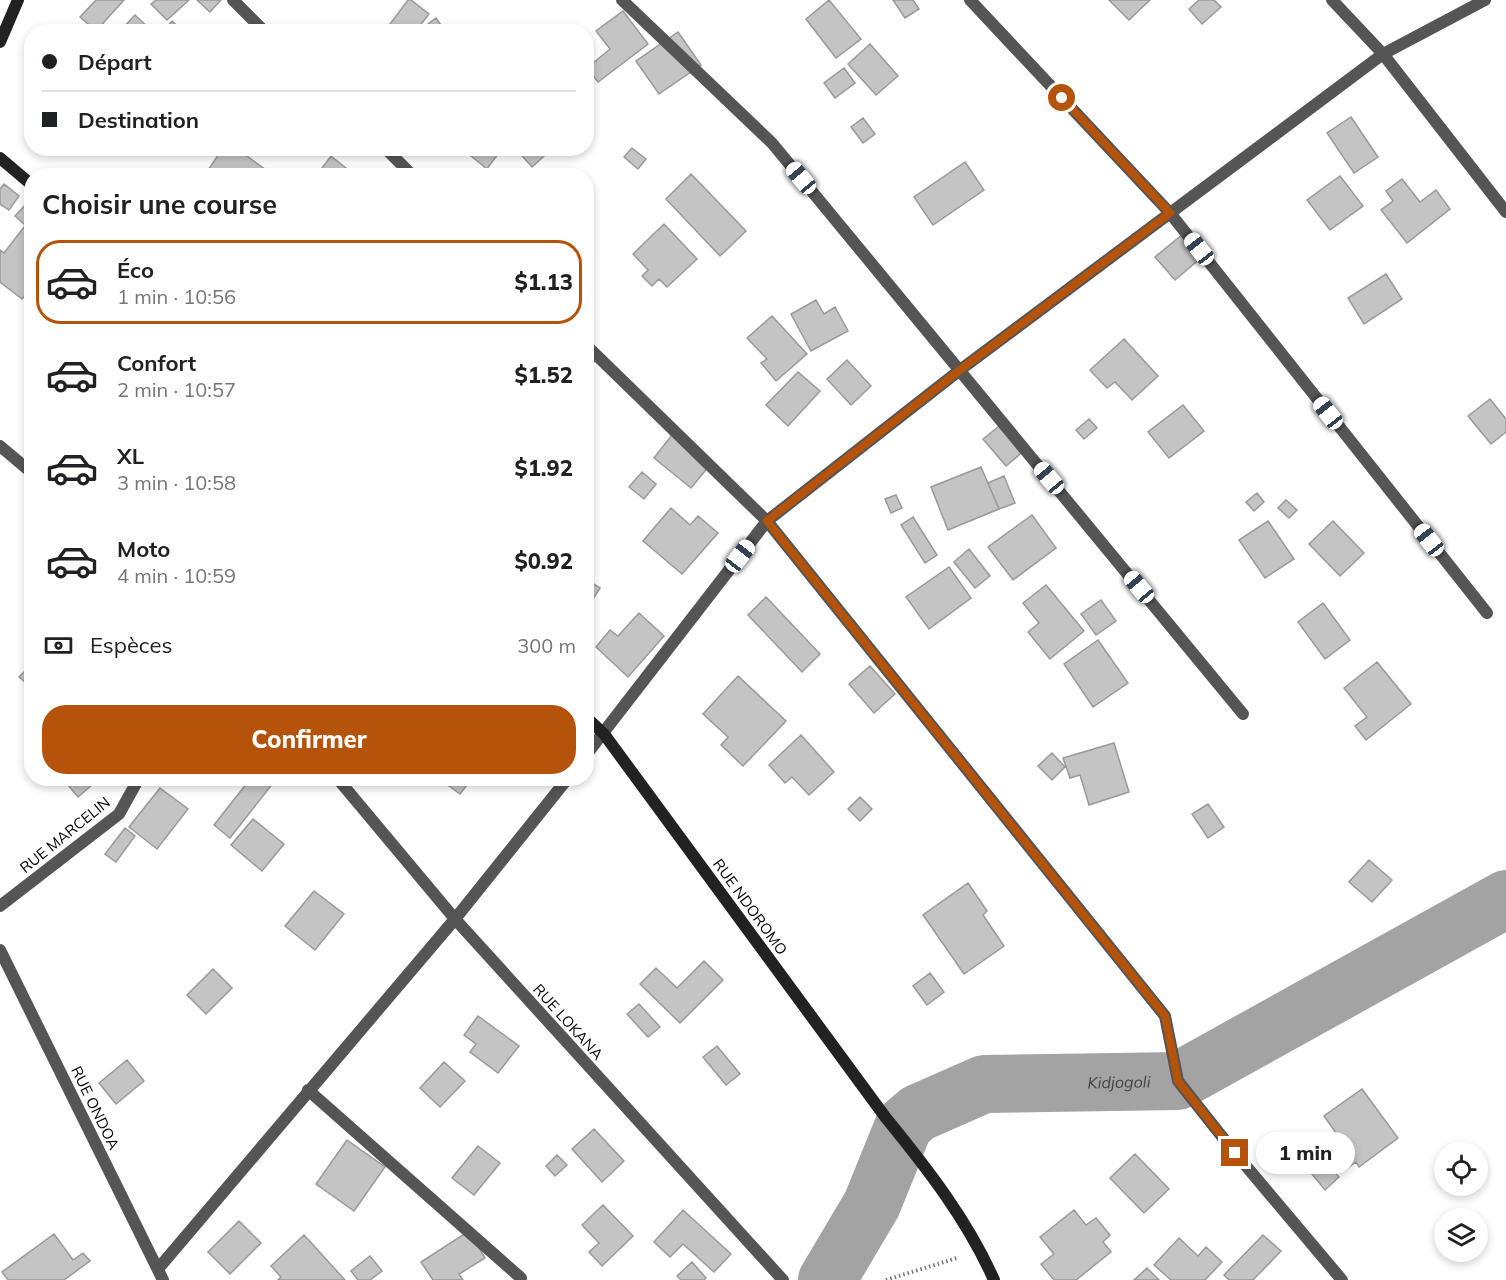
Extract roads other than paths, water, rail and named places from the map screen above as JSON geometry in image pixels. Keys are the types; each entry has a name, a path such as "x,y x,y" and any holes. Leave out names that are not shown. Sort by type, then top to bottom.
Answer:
{"street":[{"path":"0,42 18,0"},
{"path":"233,0 257,24"},
{"path":"622,0 772,143 1243,714"},
{"path":"970,0 1170,213 1487,613"},
{"path":"1332,0 1383,54 1506,212"},
{"path":"594,746 767,521 960,370 1383,54 1485,0"},
{"path":"393,156 405,168"},
{"path":"0,158 24,178"},
{"path":"594,353 767,521 1165,1016 1178,1081 1235,1153 1342,1280"},
{"path":"0,446 24,466"},
{"name":"RUE NDOROMO","path":"594,725 604,734 886,1118 920,1160 981,1250 994,1280"},
{"name":"RUE MARCELIN","path":"0,906 119,814 135,786"},
{"name":"RUE LOKANA","path":"344,786 455,919 783,1280"},
{"path":"161,1274 308,1090 455,919 562,786"},
{"name":"RUE ONDOA","path":"0,950 161,1274"},
{"path":"308,1090 521,1278"}],"waterway":[{"name":"Kidjogoli","path":"827,1280 872,1204 904,1125 918,1113 984,1084 1178,1081 1506,899"}]}
